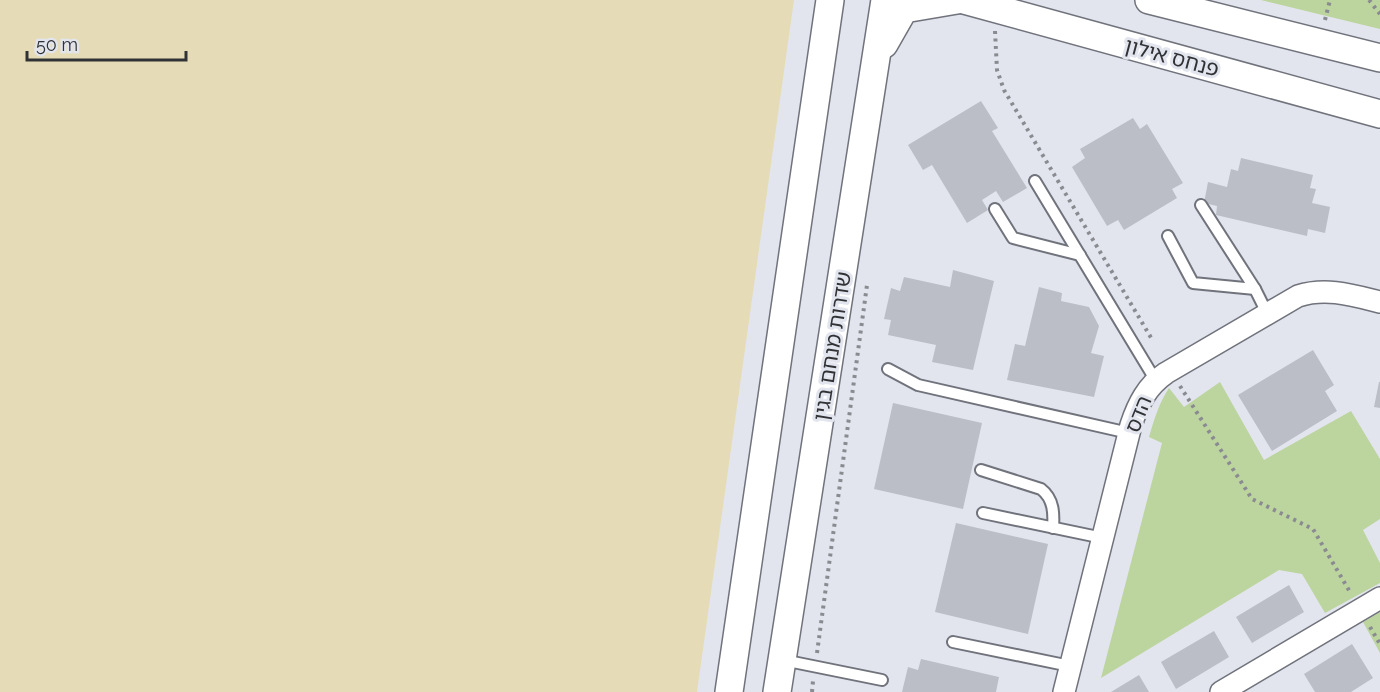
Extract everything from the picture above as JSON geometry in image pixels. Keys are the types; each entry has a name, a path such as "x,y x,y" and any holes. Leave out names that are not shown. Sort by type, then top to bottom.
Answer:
{"street":[{"path":"729,692 830,0"},
{"name":"שדרות מנחם בגין","path":"777,692 885,0"},
{"path":"877,55 904,9 957,0"},
{"path":"1149,0 1380,58"},
{"name":"פנחס אילון","path":"977,3 1380,114"},
{"name":"הדס","path":"1064,692 1129,433 1141,400 1163,376 1298,296 1318,291 1347,293 1380,302"},
{"path":"1221,692 1380,598"}],"lane":[{"path":"1035,181 1080,255 1163,376"},
{"path":"1201,205 1256,289 1268,313"},
{"path":"995,209 1013,238 1080,255"},
{"path":"1168,236 1193,283 1256,289"},
{"path":"888,369 918,385 1129,433"},
{"path":"981,470 1041,489 1047,493 1054,513 1053,528"},
{"path":"983,513 1103,538"},
{"path":"953,642 1070,666"},
{"path":"783,660 882,680"}],"path":[{"path":"1369,0 1380,14"},
{"path":"977,3 996,35 997,70 1004,90 1163,376 1252,499 1313,529 1380,644"},
{"path":"812,692 868,279"}],"green space":[{"path":"1261,0 1380,0 1380,29"},
{"path":"1220,382 1264,460 1351,411 1380,459 1380,519 1363,530 1380,563 1380,583 1325,613 1302,574 1279,570 1101,678 1162,443 1149,437 1157,412 1169,388 1184,407"},
{"path":"1380,612 1380,653 1363,622"}],"sand":[{"path":"0,0 794,0 697,692 0,692"}],"building":[{"path":"981,101 998,128 992,131 1027,188 1003,202 996,191 982,200 988,210 967,223 932,165 923,170 908,145"},
{"path":"1133,118 1140,129 1147,124 1183,183 1172,189 1177,198 1124,230 1118,220 1107,226 1072,167 1085,158 1080,149"},
{"path":"1241,158 1313,175 1310,188 1316,189 1312,203 1330,207 1325,233 1308,229 1307,236 1216,215 1217,206 1204,203 1208,182 1227,187 1231,169 1238,171"},
{"path":"953,270 994,281 973,370 932,362 936,345 888,335 891,320 884,319 891,288 900,291 904,277 950,287"},
{"path":"1039,287 1062,293 1061,301 1089,307 1099,326 1091,353 1104,356 1094,397 1007,380 1015,344 1025,346"},
{"path":"1313,350 1334,385 1325,391 1337,411 1272,451 1238,395"},
{"path":"1380,382 1380,408 1374,407"},
{"path":"893,403 982,423 963,509 874,489"},
{"path":"956,523 1048,544 1028,634 935,612"},
{"path":"1289,585 1304,612 1252,643 1236,617"},
{"path":"1214,631 1229,657 1176,689 1161,662"},
{"path":"1352,644 1373,678 1351,692 1315,692 1304,674"},
{"path":"921,659 999,677 996,692 902,692 908,667 918,670"},
{"path":"1139,675 1149,692 1111,692"}]}
